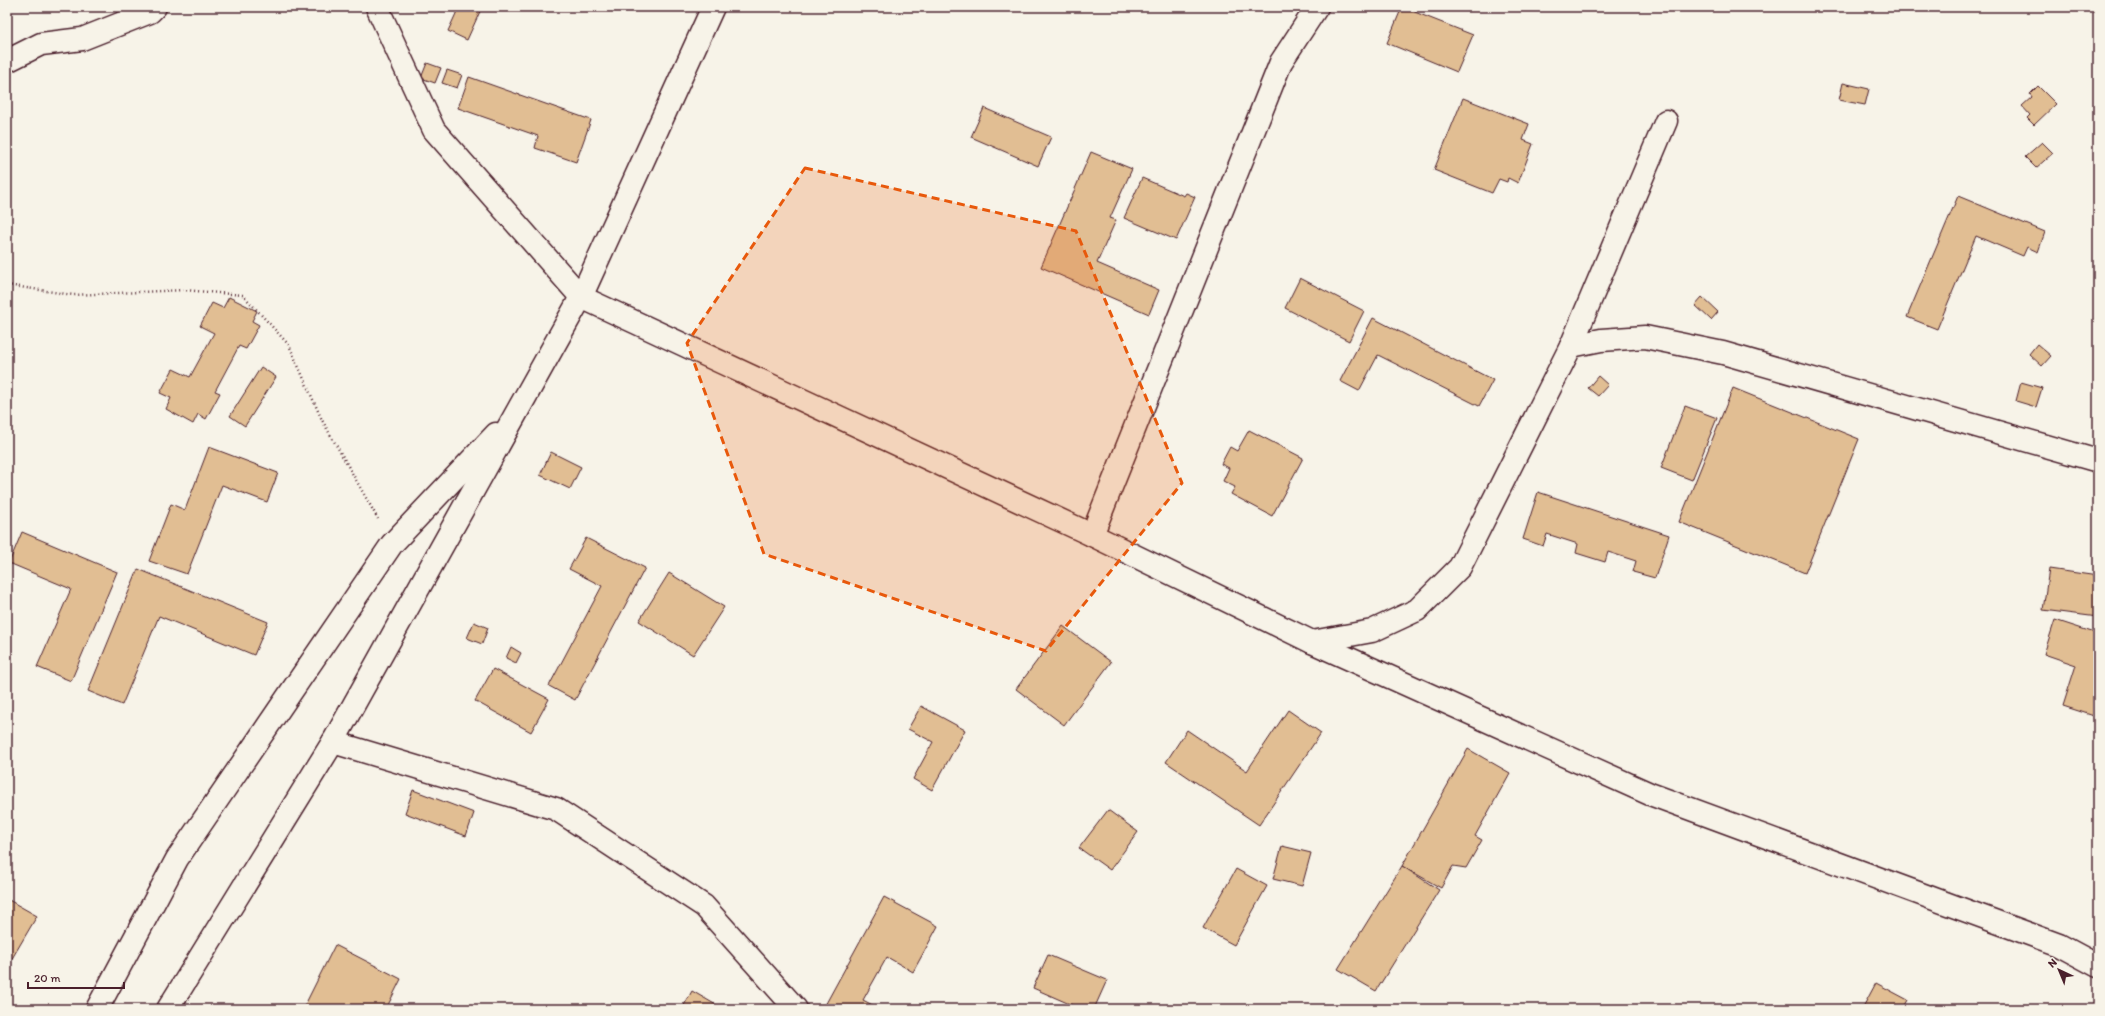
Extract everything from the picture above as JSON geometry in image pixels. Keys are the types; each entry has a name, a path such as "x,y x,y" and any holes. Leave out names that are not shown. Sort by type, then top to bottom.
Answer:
{"street":[{"path":"7,61 40,44 82,39 150,12 155,7"},
{"path":"377,7 434,130 581,297 1092,535 1312,642 1650,794 2058,945 2098,966"},
{"path":"168,1009 333,742 581,297 713,7"},
{"path":"1092,535 1281,62 1317,7"},
{"path":"1312,642 1372,631 1417,610 1460,567 1571,346 1666,121"},
{"path":"1571,346 1601,340 1645,337 1723,353 2098,462"},
{"path":"97,1009 177,859 392,544 518,409"},
{"path":"333,742 556,809 704,906 796,1009"}],"path":[{"path":"7,285 73,295 184,290 243,295 289,345 322,420 392,544"}],"highlighted area":[{"path":"805,168 1076,231 1182,483 1046,651 764,554 687,343"}],"building":[{"path":"459,7 482,7 467,40 448,31"},
{"path":"1402,7 1473,35 1457,72 1387,43"},
{"path":"427,63 441,68 435,83 421,78"},
{"path":"447,70 462,75 457,88 442,83"},
{"path":"469,77 591,120 576,162 535,148 538,136 458,108"},
{"path":"1843,83 1869,89 1865,105 1839,100"},
{"path":"2038,86 2056,104 2034,125 2027,118 2030,115 2022,106 2032,97 2030,94"},
{"path":"1463,98 1529,124 1523,140 1533,144 1518,183 1508,178 1507,182 1499,179 1492,193 1434,170"},
{"path":"984,108 1051,137 1038,166 971,137"},
{"path":"2042,142 2053,153 2036,168 2025,157"},
{"path":"1091,152 1132,169 1110,218 1116,220 1097,263 1159,290 1149,314 1041,267"},
{"path":"1142,178 1184,196 1186,193 1195,197 1176,240 1124,218"},
{"path":"1958,196 2045,232 2038,252 2027,247 2023,256 1976,236 1937,329 1907,317"},
{"path":"1300,278 1364,311 1349,341 1285,308"},
{"path":"229,297 257,311 252,321 259,325 246,349 239,346 215,391 220,393 206,419 198,414 193,424 166,409 171,398 160,393 173,369 190,377 214,333 200,326 212,303 223,308"},
{"path":"1702,297 1718,312 1711,320 1695,305"},
{"path":"1373,318 1493,380 1479,406 1378,355 1359,391 1340,381"},
{"path":"2037,344 2051,356 2042,366 2029,354"},
{"path":"261,367 276,377 245,426 230,416"},
{"path":"1598,376 1608,385 1598,396 1588,388"},
{"path":"2021,382 2042,388 2036,407 2016,401"},
{"path":"1733,388 1859,439 1805,573 1679,522"},
{"path":"1685,406 1717,418 1692,480 1661,468"},
{"path":"1249,430 1303,458 1272,516 1231,494 1235,487 1223,481 1229,468 1221,464 1230,447 1237,451"},
{"path":"209,447 278,473 267,502 222,485 187,574 149,561 171,504 185,510"},
{"path":"551,452 581,467 570,489 540,475"},
{"path":"1538,492 1669,535 1655,578 1633,572 1636,561 1608,552 1605,562 1576,553 1578,544 1547,534 1543,546 1523,539"},
{"path":"22,532 117,572 71,681 37,667 71,589 9,563"},
{"path":"586,538 645,568 575,700 549,686 602,586 569,569"},
{"path":"138,569 268,622 254,655 159,616 122,705 88,691"},
{"path":"2049,569 2098,576 2098,617 2043,610"},
{"path":"669,573 724,607 693,655 639,621"},
{"path":"2055,620 2098,634 2098,704 2094,716 2063,706 2076,665 2044,654"},
{"path":"474,622 488,628 482,644 467,638"},
{"path":"1063,626 1111,662 1064,725 1016,689"},
{"path":"511,647 521,653 516,663 506,658"},
{"path":"493,669 549,699 531,732 475,701"},
{"path":"921,706 965,730 932,790 913,779 933,742 908,729"},
{"path":"1288,710 1321,733 1259,825 1166,762 1187,730 1247,771"},
{"path":"1468,749 1510,773 1475,836 1482,840 1466,868 1453,866 1441,888 1402,866"},
{"path":"413,790 474,813 466,836 405,813"},
{"path":"1108,810 1138,832 1110,870 1079,848"},
{"path":"1282,846 1311,853 1302,886 1273,879"},
{"path":"1402,866 1439,890 1376,991 1338,969"},
{"path":"1236,869 1267,886 1234,945 1203,928"},
{"path":"884,897 938,926 913,972 887,957 863,1000 880,1009 823,1009"},
{"path":"7,899 37,916 7,967"},
{"path":"335,945 401,979 386,1009 313,1009 305,1005"},
{"path":"1048,955 1107,980 1094,1009 1081,1009 1033,988"},
{"path":"1876,983 1908,1000 1903,1009 1862,1009"},
{"path":"692,991 723,1009 682,1009"}]}
